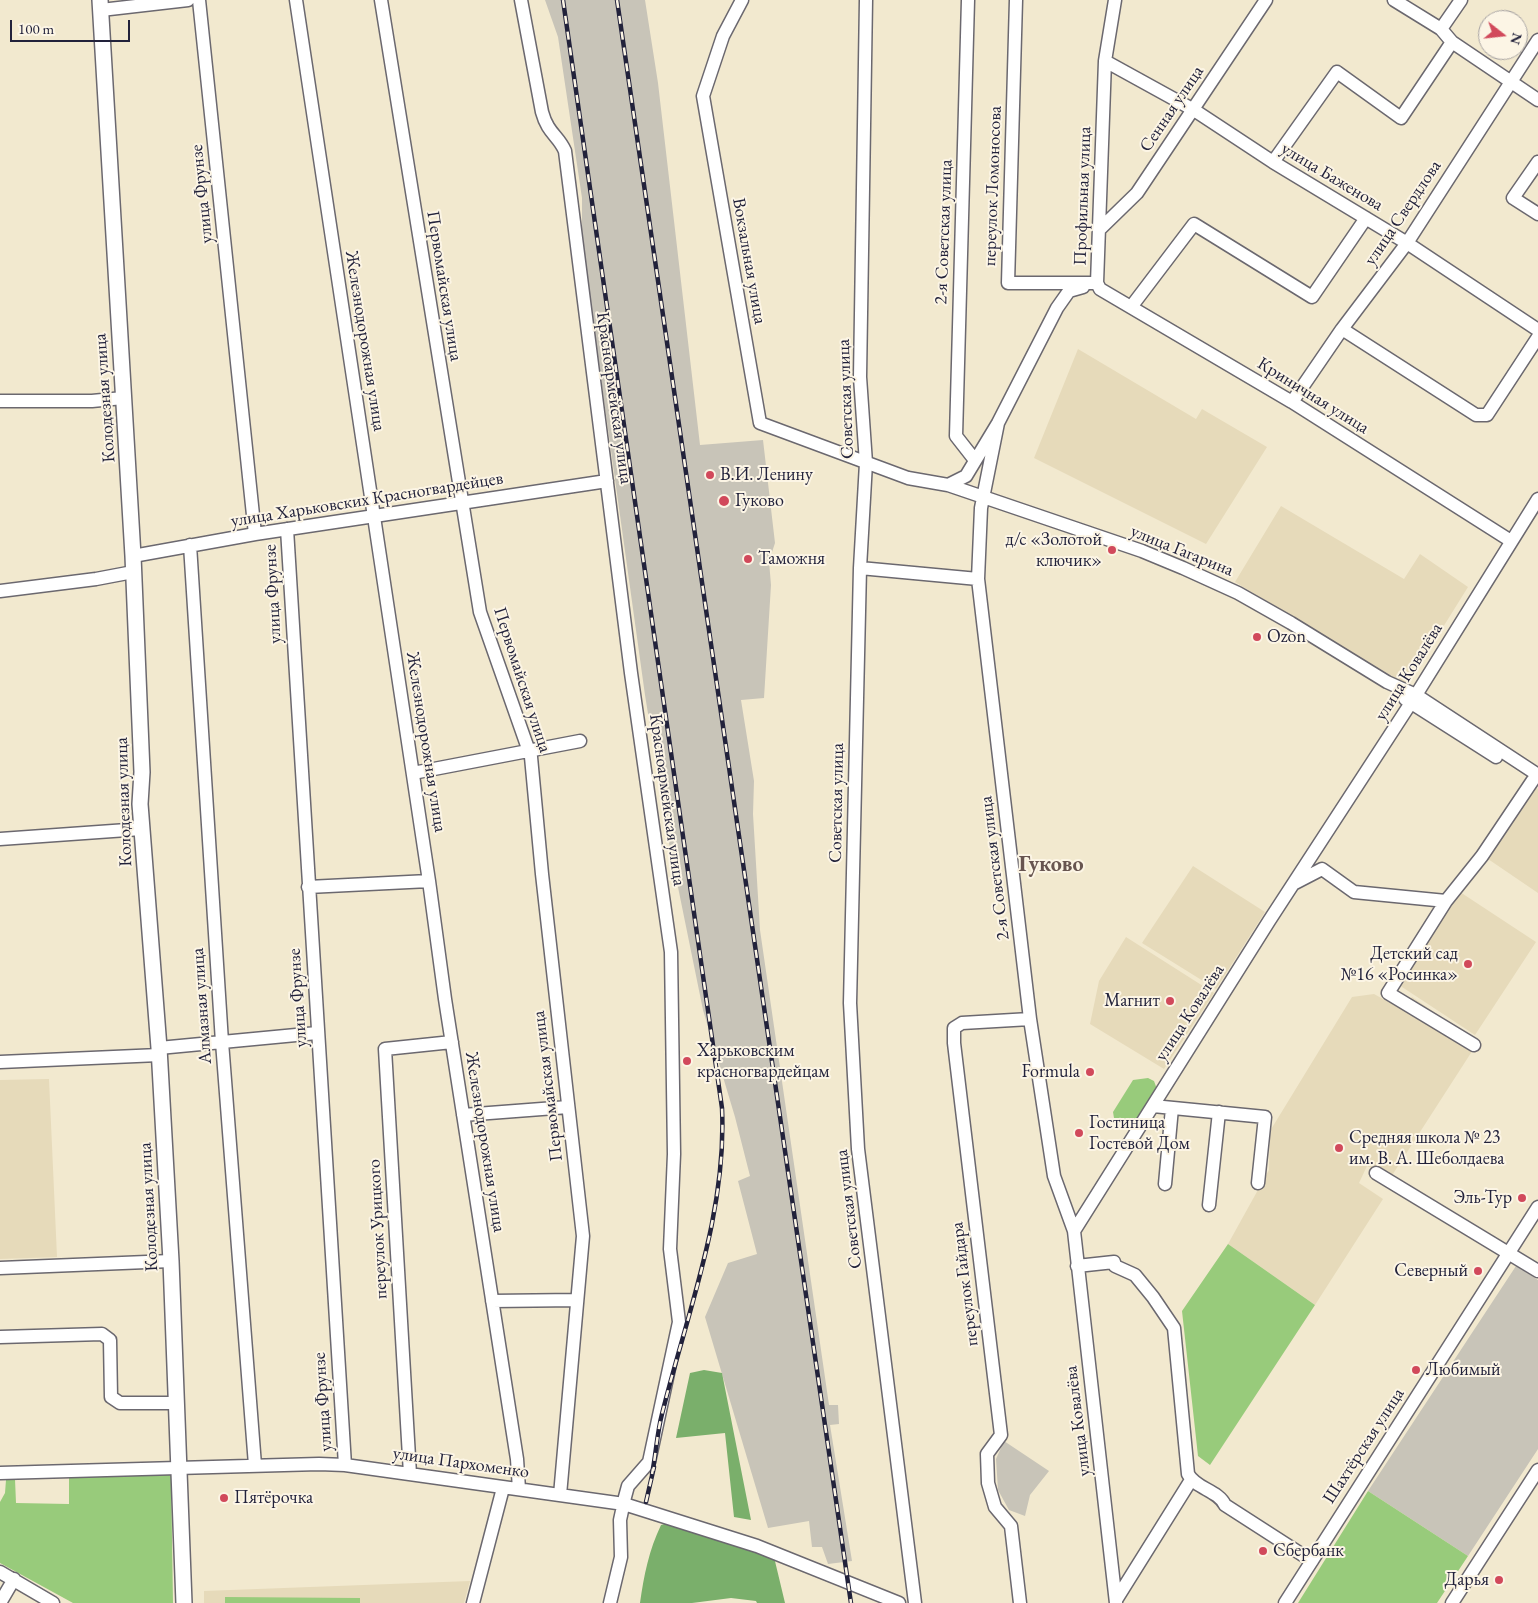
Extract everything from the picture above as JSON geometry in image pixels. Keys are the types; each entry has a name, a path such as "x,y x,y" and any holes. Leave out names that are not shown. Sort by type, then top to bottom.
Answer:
{"main road":[{"name":"Колодезная улица","path":"101,5 133,556 141,763 141,829 159,1051 171,1261 184,1603"}],"street":[{"path":"101,5 188,0"},
{"name":"улица Фрунзе","path":"199,0 255,534"},
{"name":"Железнодорожная улица","path":"296,0 463,1115 517,1459 519,1489"},
{"name":"Первомайская улица","path":"381,0 480,612 529,750 583,1236 560,1495"},
{"name":"Красноармейская улица","path":"521,0 546,126 562,143 565,151 631,673 670,952 674,1154 670,1249 679,1322 649,1462 628,1486 620,1520 621,1557 610,1603"},
{"name":"Вокзальная улица","path":"742,0 723,36 703,96 760,423 866,463"},
{"name":"Советская улица","path":"866,0 860,377 866,463 860,568 850,1013 858,1149 915,1603"},
{"name":"2-я Советская улица","path":"968,0 956,436 974,459"},
{"name":"переулок Ломоносова","path":"1016,0 1008,283 1097,283"},
{"name":"Профильная улица","path":"948,485 966,476 974,459 998,424 1057,308 1069,291 1097,283 1106,61 1115,0"},
{"name":"Сенная улица","path":"1098,230 1137,193 1266,0"},
{"path":"1394,0 1441,29 1452,42 1538,100"},
{"path":"1441,29 1461,0"},
{"name":"улица Свердлова","path":"1292,402 1342,329 1407,243 1538,40"},
{"path":"1272,162 1337,72 1401,118 1452,42"},
{"name":"улица Баженова","path":"1106,61 1194,110 1272,162 1407,243 1538,330"},
{"path":"1538,162 1513,198 1538,214"},
{"path":"1131,307 1194,224 1312,297 1366,218"},
{"name":"Криничная улица","path":"1097,283 1100,288 1292,402 1511,541"},
{"path":"1342,329 1476,416 1487,415 1538,337"},
{"path":"0,401 92,401 123,398"},
{"name":"2-я Советская улица","path":"998,424 984,498 978,579 1030,1019 1054,1176 1074,1231"},
{"name":"улица Гагарина","path":"866,463 908,478 948,485 1142,551 1238,593 1387,682 1536,779"},
{"name":"улица Харьковских Красногвардейцев","path":"133,556 255,534 607,481"},
{"name":"улица Ковалёва","path":"1116,1601 1074,1231 1293,884 1414,699 1511,541 1534,516 1538,499"},
{"name":"улица Фрунзе","path":"287,529 345,1465"},
{"name":"Алмазная улица","path":"190,545 222,1042 255,1465"},
{"path":"860,568 978,579"},
{"path":"0,591 133,572"},
{"path":"413,773 580,741"},
{"path":"1474,1045 1388,993 1446,901 1482,856 1536,779"},
{"path":"0,839 141,829"},
{"path":"1293,884 1322,869 1354,892 1446,901"},
{"path":"308,887 429,881"},
{"name":"переулок Гайдара","path":"1020,1603 1010,1526 995,1506 988,1483 987,1454 1001,1435 956,1063 954,1028 962,1023 1030,1019"},
{"path":"0,1062 159,1051 222,1042 317,1033"},
{"name":"переулок Урицкого","path":"410,1474 385,1049 452,1042"},
{"path":"1153,1106 1265,1117 1258,1182"},
{"path":"463,1115 568,1107"},
{"path":"1165,1184 1172,1108"},
{"path":"1209,1205 1219,1112"},
{"path":"1376,1172 1538,1271"},
{"name":"Шахтёрская улица","path":"1285,1603 1538,1207"},
{"path":"0,1268 171,1261"},
{"path":"1077,1266 1114,1262 1115,1266 1135,1275 1154,1297 1174,1328 1188,1474 1191,1480 1222,1499 1225,1505 1312,1561"},
{"path":"492,1302 577,1300"},
{"path":"0,1337 102,1334 110,1340 111,1397 120,1404 176,1402"},
{"name":"улица Пархоменко","path":"0,1473 255,1465 345,1465 624,1504 757,1546 899,1603"},
{"path":"1452,1603 1538,1470"},
{"path":"1116,1601 1191,1480"},
{"path":"472,1603 503,1488"},
{"path":"0,1572 54,1603"},
{"path":"0,1603 14,1580"}],"shaded area":[{"path":"545,0 645,0 658,83 700,445 763,440 775,543 769,561 771,585 764,698 741,700 754,781 753,814 760,930 829,1405 838,1405 839,1424 830,1425 852,1561 828,1564 822,1547 812,1547 809,1521 768,1528 705,1317 728,1263 757,1254 738,1181 750,1176 735,1117 703,1010 668,838 645,695 582,242 582,198 558,37"},
{"path":"1078,349 1196,419 1202,409 1267,447 1206,544 1034,458"},
{"path":"1281,506 1404,579 1420,554 1468,587 1407,685 1235,582"},
{"path":"1534,786 1538,789 1538,893 1488,859"},
{"path":"1193,866 1265,912 1216,989 1142,943"},
{"name":"Детский сад №16 «Росинка»","path":"1460,892 1536,942 1475,1035 1399,985"},
{"path":"1126,937 1214,993 1164,1069 1090,1024 1099,981"},
{"name":"Средняя школа № 23 им. В. А. Шеболдаева","path":"1374,994 1403,1010 1412,997 1478,1042 1391,1177 1367,1166 1359,1183 1383,1199 1315,1305 1228,1244 1269,1170 1270,1131 1352,997"},
{"path":"49,1079 57,1257 0,1259 0,1080"},
{"path":"1516,1266 1538,1280 1538,1449 1468,1556 1368,1491"},
{"path":"1004,1441 1049,1471 1030,1495 1025,1516 1009,1510 998,1490 996,1459"},
{"path":"470,1581 464,1603 204,1603 204,1591"}],"green space":[{"path":"1148,1078 1154,1081 1158,1092 1131,1130 1124,1129 1114,1118 1113,1112 1133,1080"},
{"path":"1228,1244 1315,1305 1210,1465 1198,1456 1182,1311"},
{"path":"704,1370 722,1373 751,1520 734,1517 725,1433 676,1438 690,1373"},
{"path":"171,1474 173,1603 73,1603 0,1563 0,1502 5,1493 6,1480 15,1479 16,1503 69,1504 69,1478"},
{"path":"1368,1491 1468,1556 1437,1603 1298,1603"},
{"path":"672,1522 774,1557 785,1603 757,1603 756,1601 731,1598 692,1603 640,1603 653,1544 661,1525"},
{"path":"225,1597 360,1598 360,1603 225,1603"}],"railway":[{"path":"563,0 722,1108 722,1147 712,1224 662,1414 652,1474"},
{"path":"617,0 851,1603"},
{"path":"646,1502 654,1467"}],"place":[{"name":"В.И. Ленину","path":"710,475"},
{"name":"Гуково","path":"724,501"},
{"name":"д/с «Золотой ключик»","path":"1112,550"},
{"name":"Таможня","path":"748,559"},
{"name":"Ozon","path":"1257,637"},
{"name":"Детский сад №16 «Росинка»","path":"1468,964"},
{"name":"Магнит","path":"1170,1001"},
{"name":"Харьковским красногвардейцам","path":"687,1061"},
{"name":"Formula","path":"1090,1072"},
{"name":"Гостиница Гостевой Дом","path":"1079,1133"},
{"name":"Средняя школа № 23 им. В. А. Шеболдаева","path":"1339,1148"},
{"name":"Эль-Тур","path":"1522,1198"},
{"name":"Северный","path":"1478,1271"},
{"name":"Любимый","path":"1416,1370"},
{"name":"Пятёрочка","path":"224,1498"},
{"name":"Сбербанк","path":"1263,1551"},
{"name":"Дарья","path":"1499,1580"}],"district":[{"name":"Гуково","path":"1051,865"}]}
